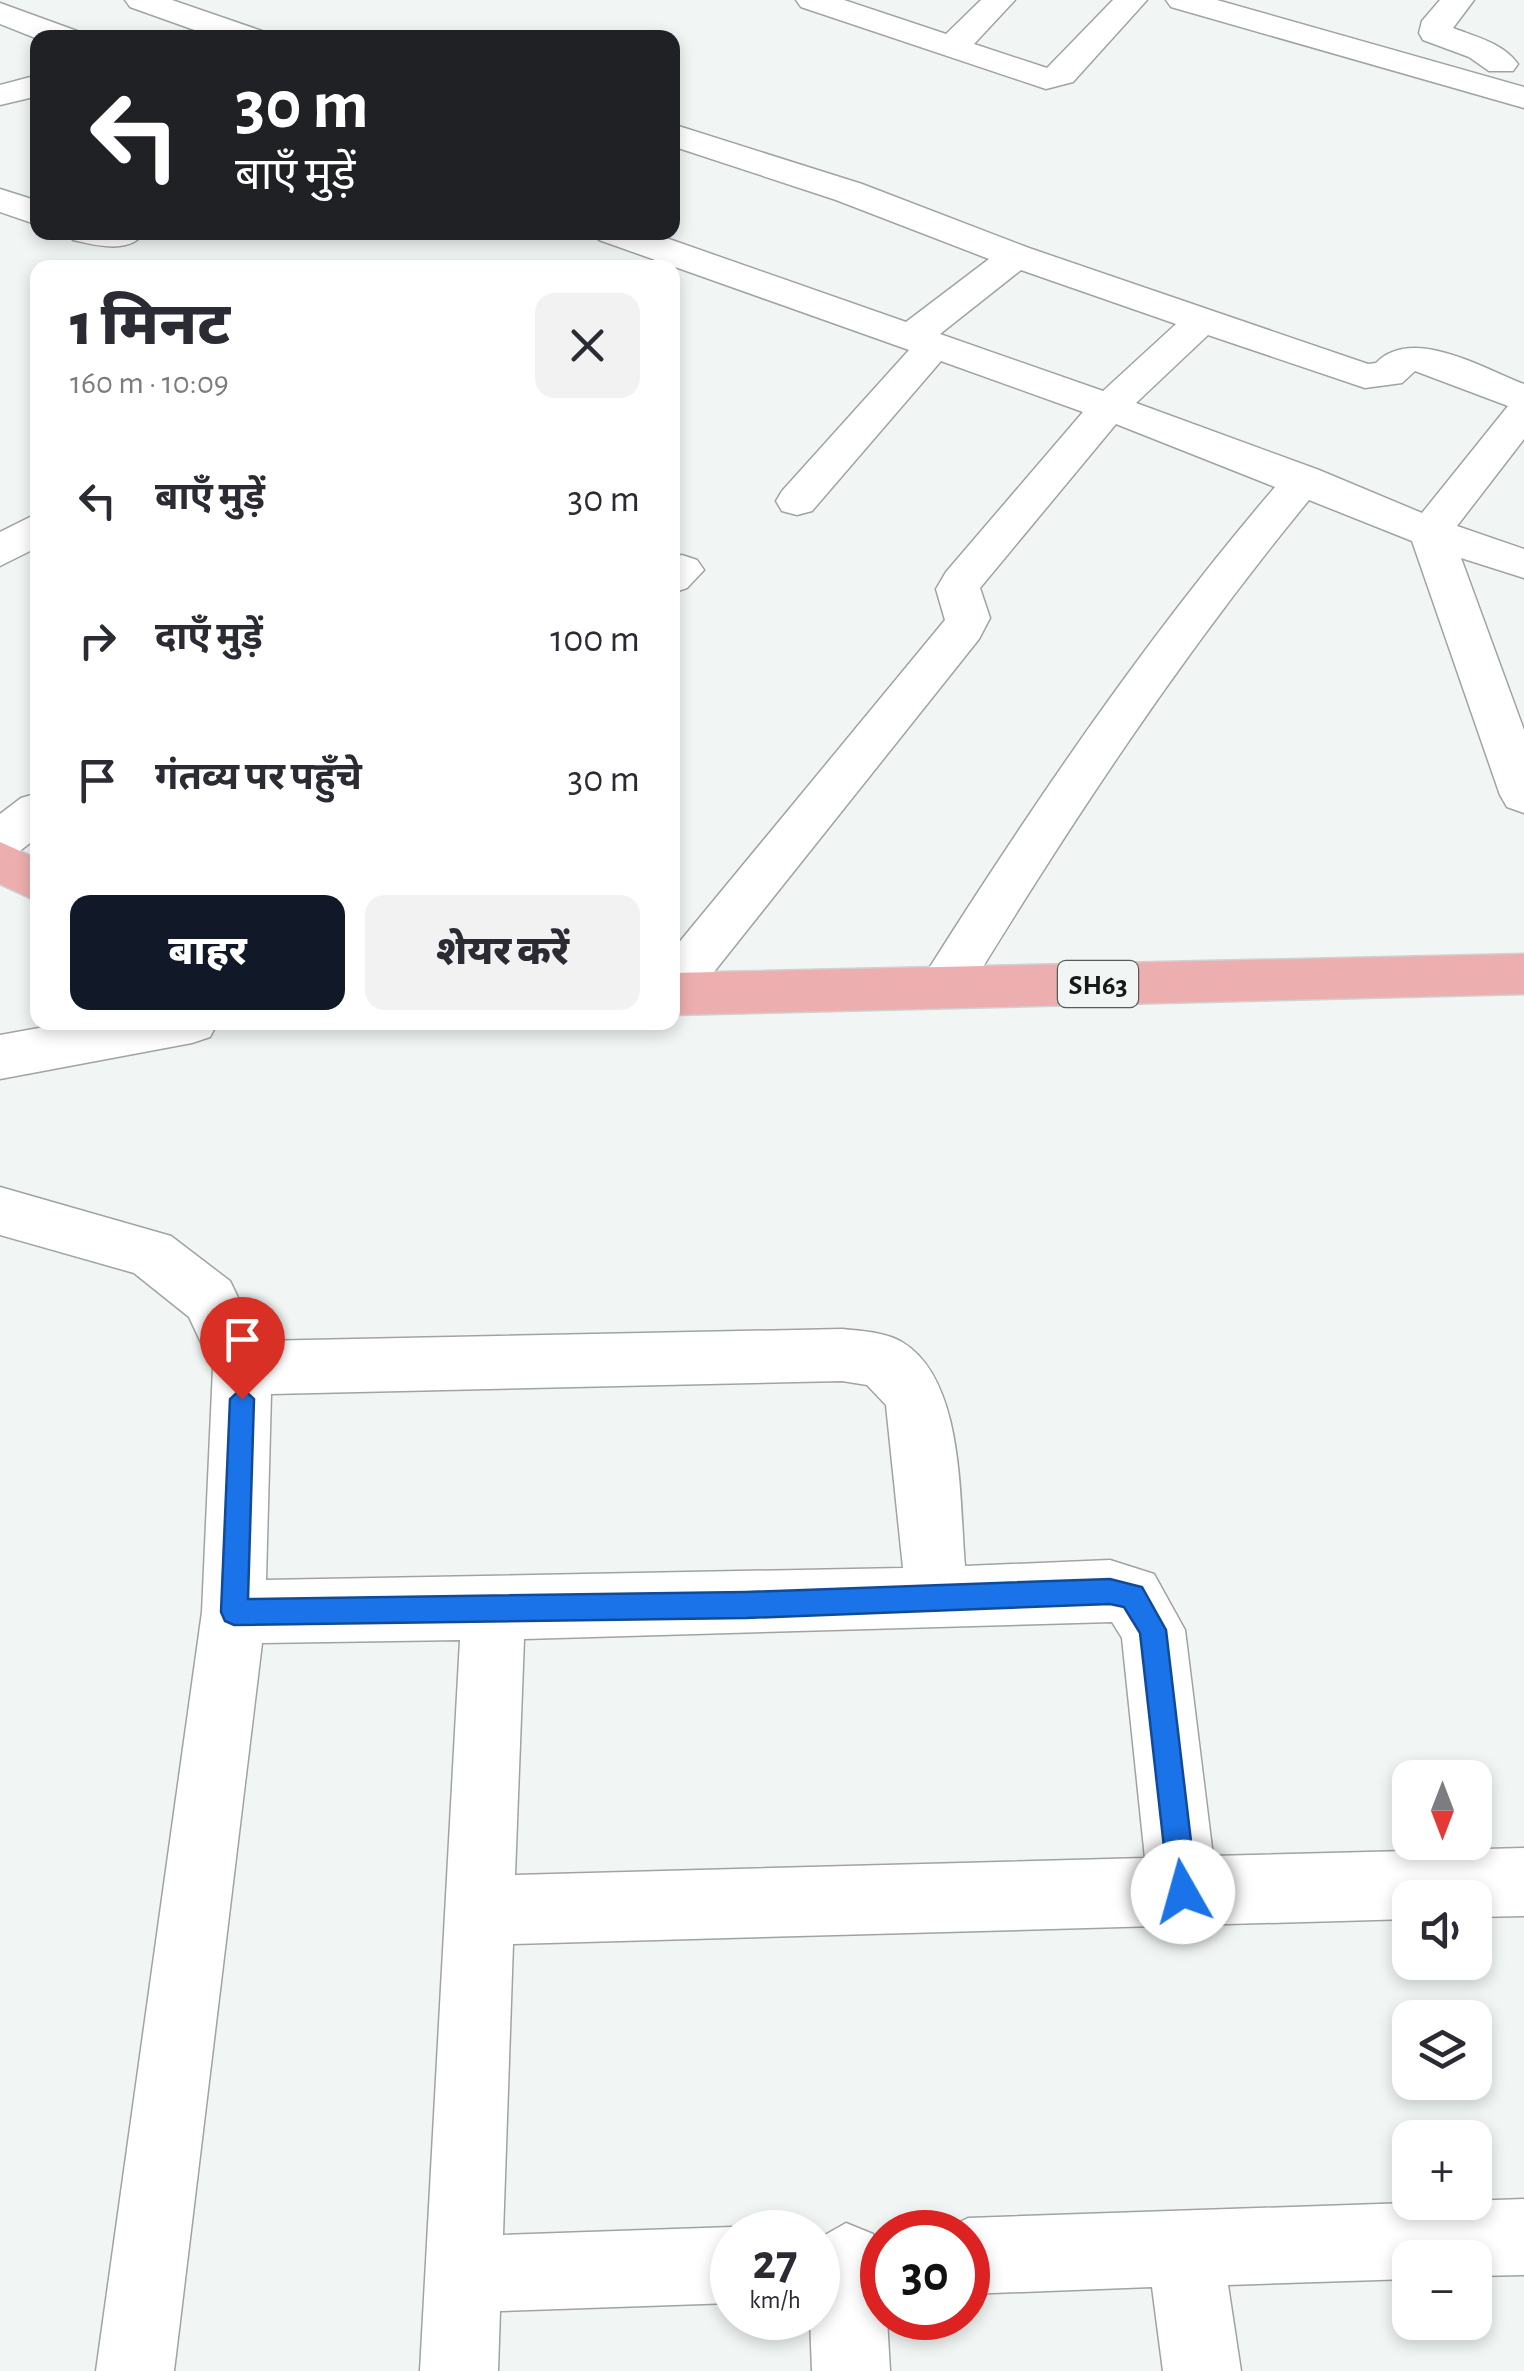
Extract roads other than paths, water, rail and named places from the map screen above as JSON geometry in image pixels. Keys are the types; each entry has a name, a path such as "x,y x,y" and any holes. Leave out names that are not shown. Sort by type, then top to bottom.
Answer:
{"main road":[{"path":"0,860 30,878"},
{"name":"SH63","path":"680,991 1524,974"}],"street":[{"path":"141,0 227,30"},
{"path":"812,0 858,7 950,48 1037,78 1054,79 1131,0"},
{"path":"950,48 999,0"},
{"path":"1182,0 1266,10 1512,94"},
{"path":"1458,0 1438,21 1435,33 1496,58 1512,94"},
{"path":"0,14 43,30"},
{"path":"0,94 30,87"},
{"path":"680,137 849,192 1016,256 1365,376 1388,374 1400,361 1419,358 1524,398"},
{"path":"0,200 30,211"},
{"path":"635,240 1109,406 1304,479 1430,532 1524,564"},
{"path":"797,501 923,341 1016,256"},
{"path":"680,981 963,628 968,618 958,589 961,582 1109,406 1201,321"},
{"path":"1430,532 1524,412"},
{"path":"944,987 1062,796 1148,674 1221,576 1304,479"},
{"path":"0,552 30,531"},
{"path":"1430,532 1508,709 1524,795"},
{"path":"0,840 30,817"},
{"path":"0,1057 148,1030"},
{"path":"0,1211 151,1253 210,1299 242,1368 234,1612 135,2371"},
{"path":"242,1368 842,1355 882,1361 912,1390 921,1422 937,1595"},
{"path":"234,1612 746,1605 1110,1591 1132,1596 1145,1611 1152,1630 1183,1892"},
{"path":"460,2371 493,1609"},
{"path":"480,1910 1524,1882"},
{"path":"990,2255 1524,2238"},
{"path":"1184,2248 1202,2371"},
{"path":"849,2261 851,2371"},
{"path":"464,2274 710,2266"}]}
